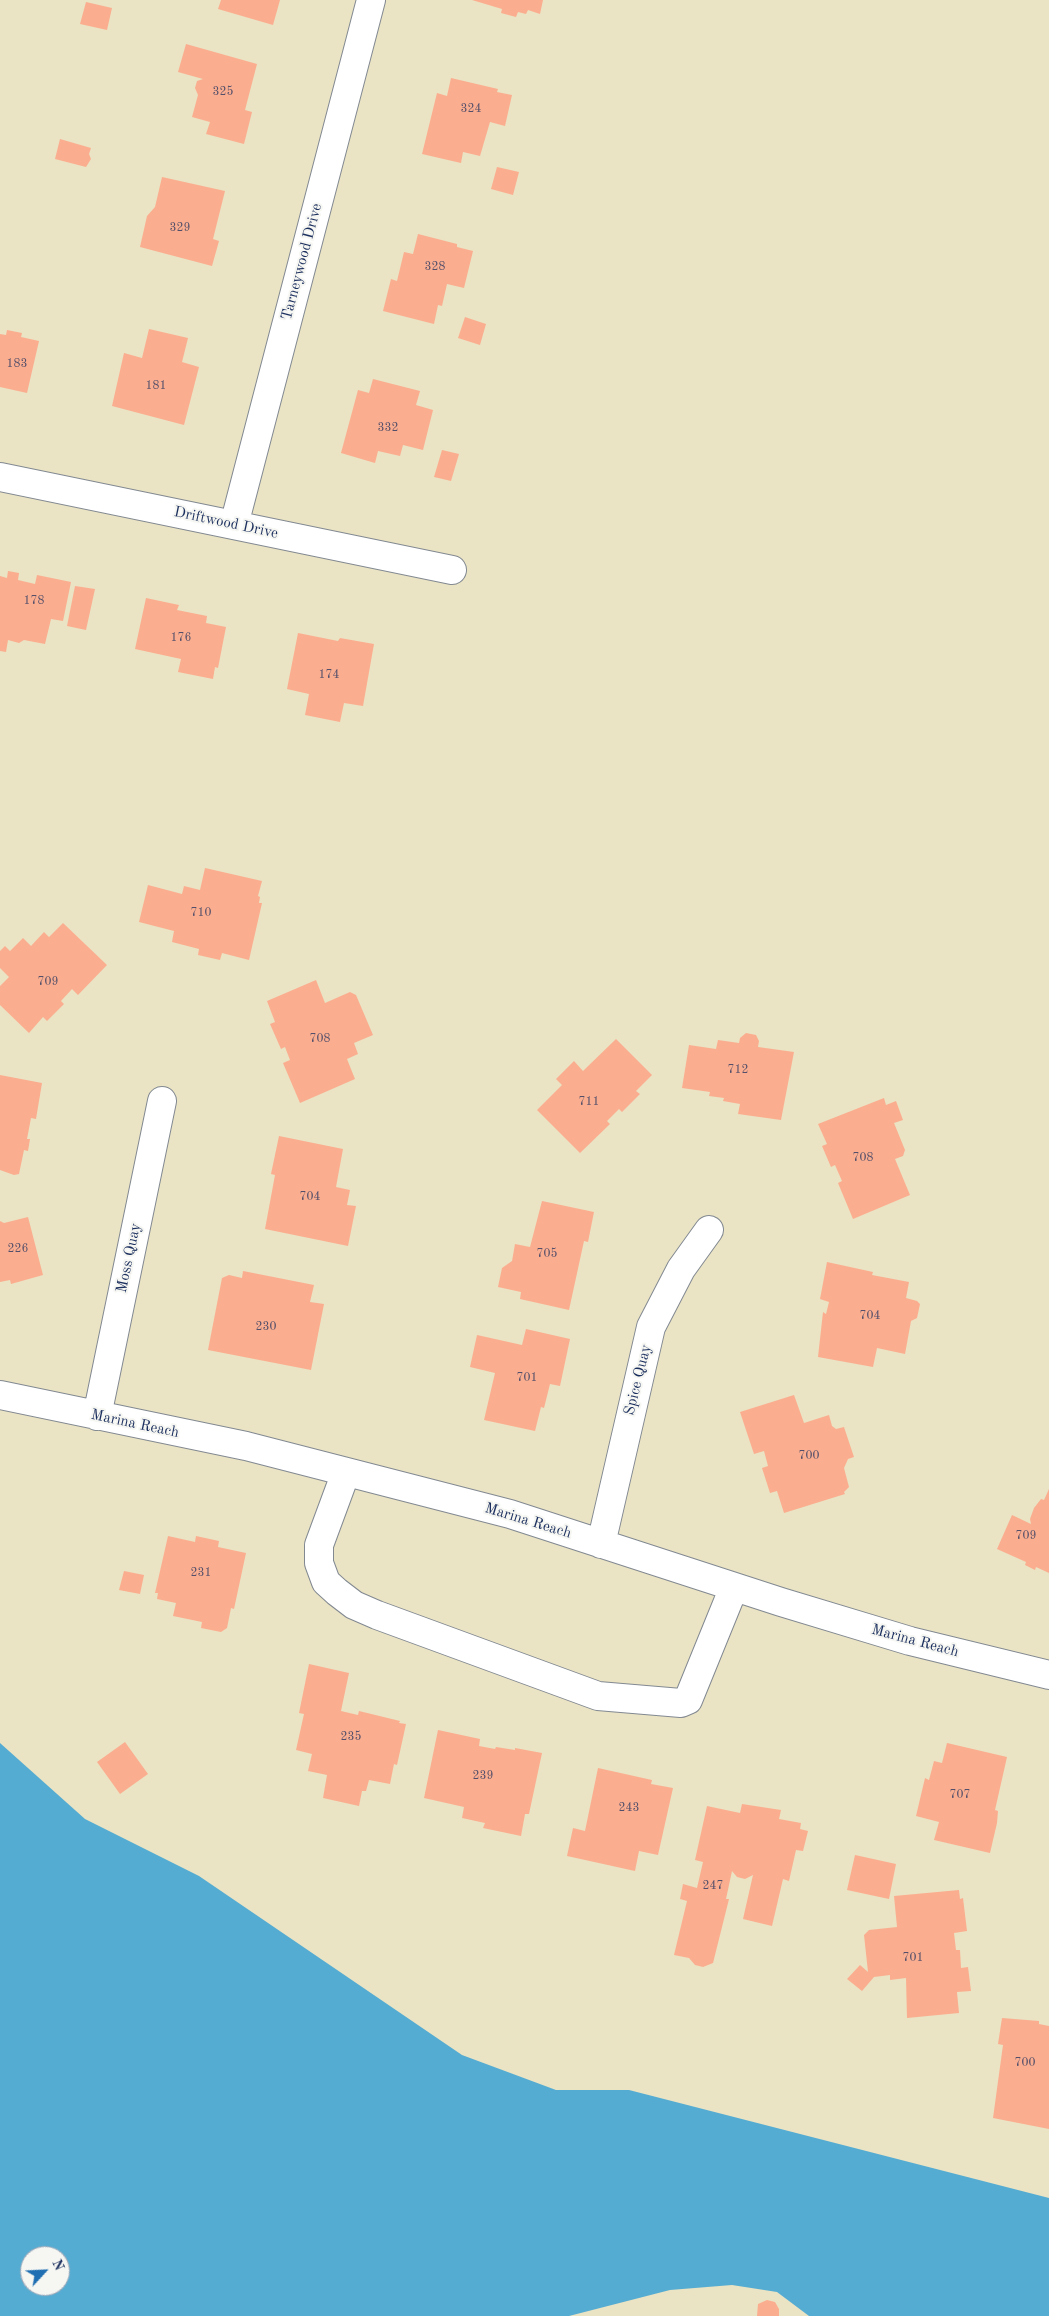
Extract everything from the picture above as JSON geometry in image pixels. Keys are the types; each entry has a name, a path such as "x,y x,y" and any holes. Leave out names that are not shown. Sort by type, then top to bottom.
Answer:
{"street":[{"name":"Tarneywood Drive","path":"234,524 371,0"},
{"name":"Driftwood Drive","path":"0,477 452,570"},
{"name":"Moss Quay","path":"96,1416 162,1101"},
{"name":"Spice Quay","path":"601,1544 651,1327 681,1269 709,1230"},
{"name":"Marina Reach","path":"0,1396 246,1446 510,1514 734,1587 910,1641 1049,1675"},
{"path":"346,1472 318,1545 319,1563 326,1582 337,1592 354,1605 377,1615 598,1696 681,1703 688,1700 734,1587"}],"water":[{"path":"0,1743 85,1819 199,1876 462,2055 556,2090 629,2090 1049,2198 1049,2316 809,2316 777,2292 732,2285 670,2290 569,2316 0,2316"}],"building":[{"path":"221,0 280,0 273,25 218,9"},
{"path":"472,0 543,0 540,14 528,10 526,14 518,12 516,17 501,13 502,9"},
{"path":"86,2 112,8 107,30 80,24"},
{"path":"186,44 257,64 245,110 252,112 244,144 206,134 210,122 192,117 198,95 195,88 197,81 203,79 178,72"},
{"path":"451,78 498,89 497,92 512,95 505,126 490,122 480,156 463,152 461,163 422,154 437,93 447,96"},
{"path":"60,139 91,148 89,154 91,159 86,167 55,159"},
{"path":"497,167 519,172 513,195 491,189"},
{"path":"162,177 225,191 213,239 219,241 212,266 140,247 147,216 155,207"},
{"path":"418,234 457,244 457,247 473,251 464,288 447,284 442,306 438,305 434,324 383,311 391,279 397,281 404,252 413,254"},
{"path":"465,317 486,324 480,345 458,338"},
{"path":"149,329 188,338 182,362 199,367 184,425 112,406 124,353 142,358"},
{"path":"7,330 22,333 21,337 39,341 27,393 0,387 0,334 6,335"},
{"path":"373,379 420,391 416,405 433,410 423,450 403,445 400,456 378,451 375,463 341,453 358,390 369,393"},
{"path":"442,450 459,454 451,481 434,477"},
{"path":"8,571 19,573 18,580 35,584 37,575 71,582 63,621 51,619 45,644 24,640 19,643 8,640 6,652 0,651 0,576 7,578"},
{"path":"75,586 95,589 86,630 67,626"},
{"path":"146,598 179,605 177,610 207,616 206,623 226,627 218,668 215,667 213,679 178,672 181,659 135,649"},
{"path":"298,633 338,641 340,638 374,644 363,706 344,703 340,722 305,715 309,694 287,689"},
{"path":"205,868 262,881 258,896 260,897 259,903 262,903 249,960 222,953 220,960 198,955 199,949 172,942 174,931 139,922 148,885 182,894 184,886 200,890"},
{"path":"63,923 107,965 78,995 72,989 61,1001 64,1004 47,1021 43,1017 29,1033 0,1005 0,986 9,977 0,968 0,951 5,946 10,951 23,938 31,946 44,932 49,937"},
{"path":"316,980 325,1003 350,992 356,995 373,1035 354,1043 358,1054 347,1059 355,1079 300,1103 283,1063 290,1060 285,1047 281,1049 270,1024 275,1022 267,1001"},
{"path":"746,1033 756,1035 759,1041 758,1047 794,1052 781,1120 738,1114 740,1104 723,1101 724,1098 709,1096 710,1092 682,1088 689,1045 716,1049 718,1040 739,1043 740,1038"},
{"path":"616,1039 652,1075 636,1091 640,1094 622,1112 619,1109 607,1121 610,1124 580,1153 537,1110 562,1085 556,1079 574,1061 583,1071"},
{"path":"0,1075 42,1083 36,1119 31,1118 27,1139 30,1139 28,1151 24,1150 19,1174 14,1175 0,1170"},
{"path":"884,1098 886,1105 896,1101 903,1120 894,1123 905,1150 903,1156 895,1159 910,1195 853,1219 838,1183 842,1181 835,1165 831,1167 822,1146 827,1144 818,1124"},
{"path":"279,1136 343,1149 336,1187 350,1190 347,1205 356,1206 348,1246 265,1229 275,1175 271,1174"},
{"path":"542,1201 594,1212 588,1242 584,1241 569,1310 520,1299 521,1292 498,1287 502,1268 512,1261 515,1244 530,1247"},
{"path":"28,1217 43,1275 11,1284 10,1280 0,1282 0,1221 4,1223"},
{"path":"827,1262 873,1272 872,1275 909,1282 906,1298 917,1301 920,1304 917,1318 911,1321 905,1354 877,1348 873,1367 818,1357 823,1312 826,1314 829,1302 820,1299"},
{"path":"243,1271 314,1285 310,1302 324,1304 311,1370 208,1350 222,1278 229,1275 242,1278"},
{"path":"526,1329 570,1339 560,1386 550,1384 544,1408 541,1407 535,1431 484,1420 495,1373 470,1367 477,1335 522,1345"},
{"path":"794,1395 804,1423 829,1415 832,1426 836,1429 844,1427 854,1457 848,1459 844,1468 849,1487 844,1492 845,1494 784,1513 777,1491 770,1493 762,1468 768,1466 764,1451 754,1454 740,1412"},
{"path":"1049,1489 1049,1573 1036,1567 1035,1570 1025,1565 1026,1562 997,1549 1012,1515 1031,1524 1030,1519 1034,1508 1041,1499 1044,1500"},
{"path":"168,1536 195,1542 196,1536 219,1541 218,1547 246,1553 234,1609 231,1608 227,1628 221,1632 201,1628 202,1622 173,1616 176,1603 157,1599 158,1593 155,1593"},
{"path":"124,1571 144,1575 140,1594 119,1590"},
{"path":"309,1664 349,1673 341,1711 358,1715 359,1711 406,1724 397,1765 394,1764 390,1784 369,1780 366,1791 362,1791 359,1806 323,1798 327,1775 308,1771 312,1754 296,1750 304,1714 299,1713"},
{"path":"438,1730 480,1739 479,1746 495,1749 496,1747 515,1750 515,1748 542,1753 529,1814 525,1814 521,1836 483,1828 485,1823 462,1818 464,1807 424,1798"},
{"path":"125,1742 148,1774 120,1794 97,1762"},
{"path":"947,1743 1007,1757 995,1810 998,1811 997,1823 990,1853 934,1840 939,1822 916,1816 925,1778 929,1780 934,1761 942,1763"},
{"path":"598,1768 652,1780 651,1784 673,1788 658,1855 639,1851 635,1871 567,1856 573,1828 585,1831"},
{"path":"742,1804 781,1810 779,1819 801,1823 800,1829 808,1831 803,1851 796,1850 789,1881 783,1879 772,1926 743,1919 753,1875 745,1879 737,1877 732,1871 726,1899 729,1899 713,1963 703,1967 695,1965 689,1958 674,1955 687,1901 680,1899 683,1884 697,1888 703,1862 695,1860 707,1806 740,1813"},
{"path":"855,1855 896,1864 889,1899 847,1890"},
{"path":"959,1890 960,1899 963,1898 967,1931 954,1933 956,1950 960,1950 961,1968 968,1967 971,1991 957,1992 959,2013 907,2018 906,1978 890,1980 890,1975 874,1977 862,1991 847,1979 860,1965 868,1972 864,1935 869,1930 897,1927 894,1896"},
{"path":"1002,2018 1039,2021 1039,2024 1049,2026 1049,2129 993,2118 1003,2045 998,2044"},
{"path":"767,2300 775,2302 779,2309 779,2316 757,2316 758,2304"}]}
